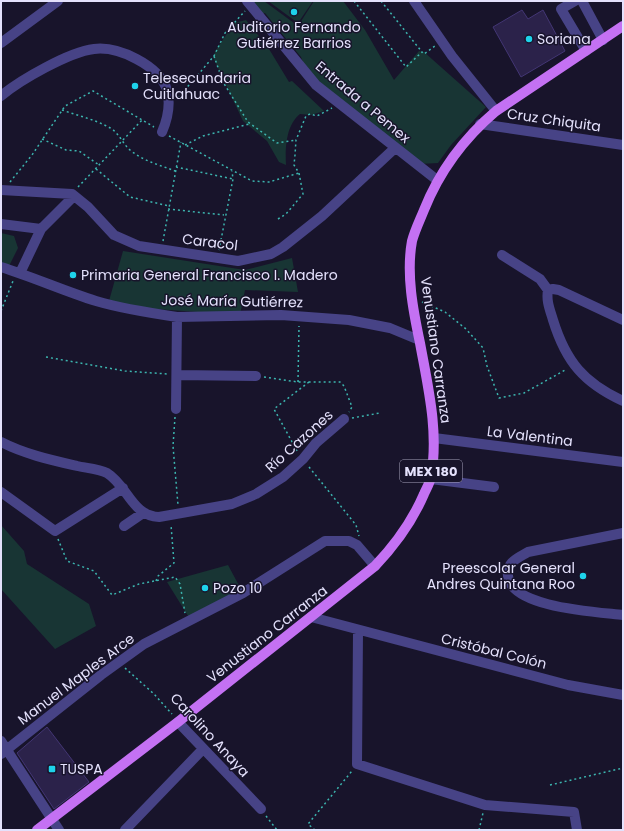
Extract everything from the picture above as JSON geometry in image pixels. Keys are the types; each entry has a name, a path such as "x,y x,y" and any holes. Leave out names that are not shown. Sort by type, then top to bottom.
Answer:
{"main road":[{"name":"Venustiano Carranza","path":"37,830 178,722 375,566 393,548 407,529 431,478 434,438 431,398 411,295 412,241 437,180 450,157 480,124 496,111 623,26"}],"street":[{"path":"1,43 58,1"},
{"path":"414,1 442,42 496,111"},
{"path":"576,1 562,9 586,51"},
{"path":"582,1 603,40"},
{"name":"Entrada a Pemex","path":"249,3 275,33 296,63 316,85 437,180"},
{"path":"1,96 22,81 80,52 106,49 121,52 133,58 156,74 167,89 169,108 168,117 162,132"},
{"name":"Cruz Chiquita","path":"480,124 623,145"},
{"name":"Caracol","path":"73,195 88,207 114,235 139,246 238,261 271,254 283,247 322,216 395,148"},
{"path":"2,190 73,195"},
{"path":"18,272 41,229 73,195"},
{"path":"1,224 41,229"},
{"path":"502,255 540,279 548,290 547,297 558,337 574,365 589,381 605,393 623,401"},
{"name":"José María Gutiérrez","path":"1,267 125,309 177,317 282,315 350,320 383,327 419,340"},
{"path":"548,290 559,290 623,320"},
{"path":"176,409 177,317"},
{"path":"177,375 256,376"},
{"name":"Río Cazones","path":"142,513 150,516 175,514 232,504 256,494 282,477 303,459 316,443 344,419"},
{"name":"La Valentina","path":"434,438 623,462"},
{"path":"1,442 17,450 106,473 122,488 142,513 124,526"},
{"path":"431,478 494,487"},
{"path":"1,492 56,531 122,488"},
{"path":"623,533 528,552 514,560 507,572 508,579 513,588 536,600 565,608 623,615"},
{"name":"Manuel Maples Arce","path":"4,752 144,644 244,593 325,540 349,541 357,545"},
{"path":"357,545 375,566"},
{"name":"Cristóbal Colón","path":"311,617 358,631 568,685 623,694"},
{"path":"358,631 357,764 485,805 574,812 577,830"},
{"name":"Carolino Anaya","path":"178,722 260,809"},
{"path":"1,741 4,752 59,830"},
{"path":"125,830 203,750"}],"path":[{"path":"354,1 406,67 422,52 424,54 442,42"},
{"path":"381,1 422,52"},
{"path":"169,108 214,56 225,33 249,3"},
{"path":"214,56 223,82 249,124 277,143 296,140"},
{"path":"2,190 32,155 65,106 93,91 143,119 162,132 252,181 269,182 298,173"},
{"path":"278,219 286,214 302,194 298,173 294,165 296,140 306,116 310,114 317,116 339,104"},
{"path":"62,110 99,122 114,130 129,149 147,161 175,171"},
{"path":"73,195 96,168 143,119"},
{"path":"185,145 203,136 249,124"},
{"path":"42,139 66,150 79,151 99,165"},
{"path":"161,249 181,142"},
{"path":"176,167 233,179"},
{"path":"96,168 130,197 169,206"},
{"path":"218,258 224,215 233,179 232,171"},
{"path":"168,209 224,215"},
{"path":"1,311 18,272"},
{"path":"411,295 445,312 466,329 482,348 499,398 524,393 574,365"},
{"path":"298,382 299,316"},
{"path":"46,357 126,371 177,375"},
{"path":"256,376 298,382 340,382 344,386 352,407 344,419"},
{"path":"309,382 274,409 290,440 303,459 356,526 359,534 357,545"},
{"path":"156,581 158,576 174,562 175,514 173,446 176,409"},
{"name":"Río Cazones","path":"344,419 380,413"},
{"path":"56,531 67,561 94,571 112,595 139,584 175,577 180,584 186,623"},
{"name":"Carolino Anaya","path":"119,662 154,694 178,722"},
{"path":"315,830 308,824 357,764"},
{"path":"550,785 623,768"},
{"path":"480,830 485,805"},
{"path":"260,809 277,830"}],"green space":[{"path":"245,1 264,1 298,26 314,1 343,1 365,30 394,80 419,51 424,52 486,107 451,145 438,163 419,164 307,73 301,57 265,13 259,15"},
{"name":"Auditorio Fernando Gutiérrez Barrios","path":"268,1 313,1 298,23"},
{"path":"246,20 269,49 289,82 292,81 324,111 311,115 300,114 295,119 287,137 286,165 279,162 267,141 243,121 213,57 234,23"},
{"path":"1,233 14,236 18,248 7,270 1,268"},
{"path":"123,251 245,270 292,258 298,292 245,290 240,315 127,307 109,301"},
{"path":"1,525 24,551 27,564 89,604 96,626 55,649 1,589"},
{"name":"Pozo 10","path":"228,565 243,593 190,619 167,582"}],"building":[{"name":"Soriana","path":"522,10 528,19 543,10 565,51 521,77 493,27"},
{"name":"TUSPA","path":"47,727 89,782 54,809 17,753"}],"place":[{"name":"Auditorio Fernando Gutiérrez Barrios","path":"294,12"},
{"name":"Soriana","path":"529,39"},
{"name":"Telesecundaria Cuitlahuac","path":"135,86"},
{"name":"Primaria General Francisco I. Madero","path":"73,275"},
{"name":"Preescolar General Andres Quintana Roo","path":"583,576"},
{"name":"Pozo 10","path":"205,588"},
{"name":"TUSPA","path":"52,769"}]}
